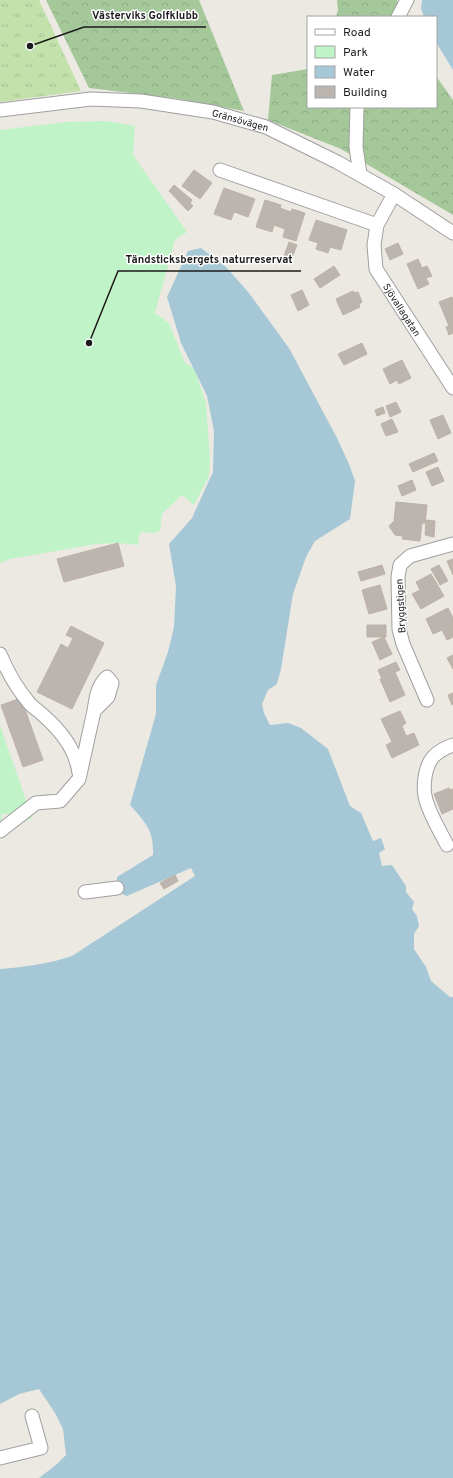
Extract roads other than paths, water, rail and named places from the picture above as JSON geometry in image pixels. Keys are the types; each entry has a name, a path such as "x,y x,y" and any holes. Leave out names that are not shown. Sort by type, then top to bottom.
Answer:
{"street":[{"path":"399,16 407,0"},
{"name":"Gränsövägen","path":"0,110 91,100 141,101 213,112 266,127 337,162 394,194 453,233"},
{"path":"357,108 356,147 360,174"},
{"path":"220,170 377,225"},
{"name":"Sjövallagatan","path":"394,194 377,225 374,245 376,269 453,388"},
{"name":"Bryggstigen","path":"427,700 403,644 399,629 398,577 400,565 410,556 453,544"},
{"path":"0,654 5,667 30,704 65,738 78,764 80,775"},
{"path":"4,828 36,803 60,801 78,780 94,711"},
{"path":"446,845 426,800 424,788 426,772 434,756 445,748 453,745"},
{"path":"85,892 117,888"},
{"path":"0,1458 41,1448 32,1416"}],"water":[{"path":"422,0 453,0 453,70 437,44 437,16 424,16 421,8"},
{"path":"201,248 226,267 249,293 289,348 337,438 355,481 350,519 315,541 306,557 293,594 281,669 277,684 268,690 262,704 264,713 270,725 288,723 301,728 328,749 350,806 361,813 373,841 381,838 385,849 379,853 382,866 392,865 406,886 406,892 414,902 412,909 417,916 419,926 414,934 414,949 426,967 431,981 450,997 453,997 453,1478 39,1478 66,1455 63,1429 55,1413 39,1389 19,1394 0,1404 0,969 36,965 72,956 195,876 191,868 127,896 120,893 117,888 117,877 153,855 152,839 148,827 130,805 156,714 156,685 168,652 174,627 176,586 169,544 192,518 213,472 214,431 207,396 181,343 167,297 188,251"}],"place":[{"name":"Västerviks Golfklubb","path":"30,46"},
{"name":"Tändsticksbergets naturreservat","path":"89,343"}]}
